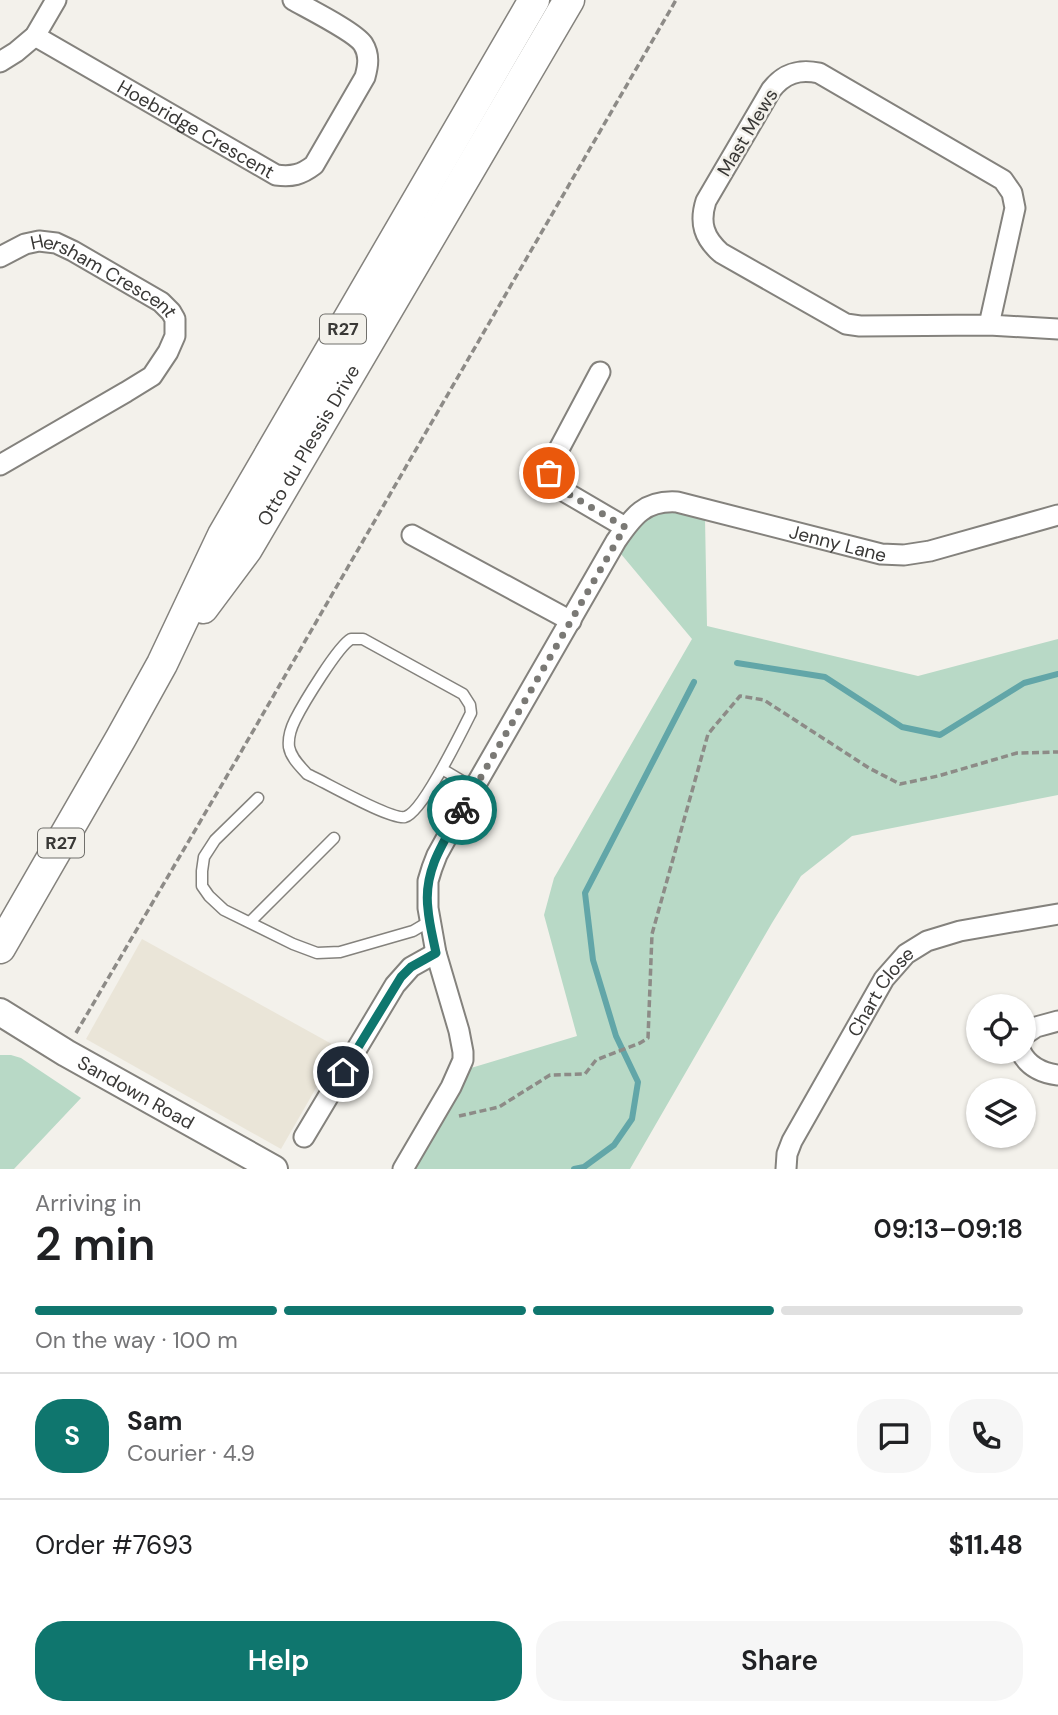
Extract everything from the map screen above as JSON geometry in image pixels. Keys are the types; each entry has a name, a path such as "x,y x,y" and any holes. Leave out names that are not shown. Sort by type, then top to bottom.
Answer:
{"main road":[{"name":"Otto du Plessis Drive","path":"0,948 162,664 223,535 534,0"},
{"name":"Otto du Plessis Drive","path":"162,664 247,549 569,0"}],"street":[{"path":"0,62 35,36 57,0"},
{"name":"Hoebridge Crescent","path":"35,36 276,175 291,177 314,165 365,77 368,65 367,52 357,37 293,0"},
{"name":"Mast Mews","path":"989,325 1014,215 1014,200 1003,180 819,73 797,71 778,81 706,201 703,229 713,247 846,324 989,325 1058,329"},
{"name":"Hersham Crescent","path":"0,257 25,244 39,241 56,243 162,302 171,312 176,324 175,336 168,352 152,376 0,464"},
{"path":"600,372 550,466 550,478 560,489 625,527"},
{"name":"Jenny Lane","path":"403,1169 462,1066 464,1052 436,953 430,921 427,894 436,855 625,527 640,511 658,503 677,502 881,554 904,555 930,551 1058,515"},
{"path":"412,535 571,621"},
{"name":"Chart Close","path":"786,1169 787,1154 792,1141 884,979 906,954 927,941 960,931 1058,914"},
{"path":"303,1137 395,985 411,967 436,953"},
{"name":"Sandown Road","path":"0,1013 66,1053 274,1169"},
{"path":"1036,1027 1058,1021"},
{"path":"1031,1064 1044,1072 1058,1075"}],"lane":[{"path":"351,639 363,639 463,694 468,700 471,713 442,769 412,814 398,817 307,774 298,765 289,746 295,719 334,657 351,639"},
{"path":"442,769 474,788"},
{"path":"258,798 215,839 204,857 202,886 224,910 317,953 340,952 414,931 430,921"},
{"path":"250,922 334,838"}],"path":[{"path":"73,1039 676,0"},
{"path":"435,1115 453,1118 499,1107 550,1075 585,1074 596,1060 648,1038 652,934 708,734 740,696 764,700 869,768 900,784 1017,753 1058,752"}],"shaded area":[{"path":"142,939 339,1048 281,1149 86,1039"}],"green space":[{"path":"670,511 705,518 707,626 918,676 1058,639 1058,795 852,836 801,876 630,1169 413,1169 471,1068 577,1036 544,915 554,878 692,639 621,554 639,525 652,516"},
{"path":"0,1055 21,1058 81,1098 14,1169 0,1169"}],"waterway":[{"path":"737,663 825,677 902,727 940,735 1024,683 1058,674"},
{"path":"574,1169 584,1167 614,1145 632,1119 638,1082 616,1036 593,960 585,893 694,682"}],"way so far":[{"path":"462,810 625,527 560,489 552,482 549,473"}],"route":[{"path":"343,1072 401,977 411,967 436,953 428,908 428,881 436,855 462,810"}]}
